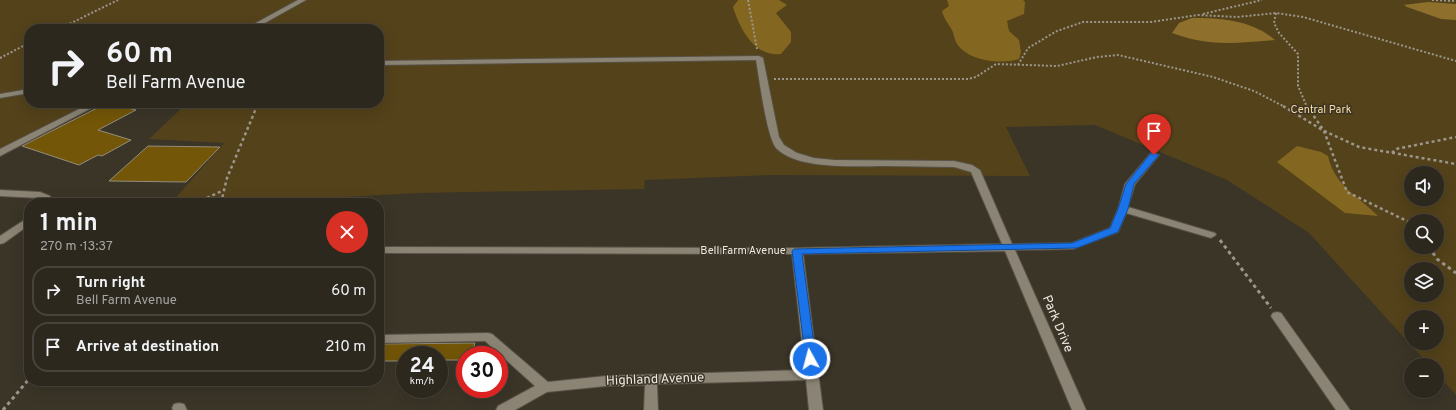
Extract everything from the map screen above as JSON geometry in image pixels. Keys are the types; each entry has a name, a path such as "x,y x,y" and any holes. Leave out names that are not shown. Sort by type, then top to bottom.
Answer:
{"street":[{"path":"258,24 303,0"},
{"path":"384,63 759,58 764,79"},
{"name":"Park Drive","path":"764,79 775,137 780,147 794,154 813,161 834,163 954,164 969,167 975,170 979,176 1079,410"},
{"path":"0,96 24,91"},
{"path":"0,153 87,108"},
{"name":"Bell Farm Avenue","path":"384,250 797,251 1073,246 1114,230 1123,209 1130,184 1154,155"},
{"path":"0,192 40,195 47,198"},
{"path":"1123,209 1211,235"},
{"path":"1,242 24,224"},
{"path":"797,251 816,410"},
{"path":"1277,316 1343,410"},
{"path":"384,339 488,337 545,387"},
{"name":"Highland Avenue","path":"503,410 545,387 606,381 651,381 812,375"},
{"path":"651,381 651,410"}],"path":[{"path":"68,24 118,0"},
{"path":"748,0 759,58"},
{"path":"1018,65 1028,48 1056,31 1083,22 1151,22 1198,15 1262,0"},
{"path":"1432,0 1456,1"},
{"path":"1198,15 1237,17 1276,14 1303,17 1456,61"},
{"path":"1276,14 1274,23 1279,33 1298,54 1298,86 1306,107 1324,131 1347,192 1404,220"},
{"path":"0,58 24,46"},
{"path":"764,79 968,79 976,77 996,64 1057,66 1097,57 1118,55 1213,77 1254,91 1280,104 1324,131 1359,147 1456,164"},
{"path":"221,198 222,191 248,123 256,108"},
{"path":"1392,153 1396,149 1456,136"},
{"path":"207,198 222,191"},
{"path":"1211,235 1222,241 1277,316"},
{"path":"1434,254 1437,259 1456,273"},
{"path":"3,410 24,385"}],"green space":[{"name":"Central Park","path":"0,0 1456,0 1456,395 1444,382 1444,358 1423,358 1415,350 1444,350 1444,310 1404,310 1404,338 1309,233 1227,180 1095,125 1006,127 1030,176 771,175 645,180 644,189 418,193 327,198 175,198 224,143 149,139 182,108 384,108 384,24 24,24 24,108 78,108 0,149"}],"shaded area":[{"path":"738,0 779,0 787,5 776,13 791,32 791,42 781,54 771,54 763,51 750,40 744,32 733,7"},
{"path":"947,0 1023,0 1025,2 1024,14 1007,21 1009,31 1019,40 1021,52 1019,59 1003,62 984,60 968,54 956,42 952,30 945,19 942,11 949,6"},
{"path":"1428,2 1456,4 1456,20 1441,19 1404,5"},
{"path":"1192,18 1225,20 1246,24 1266,33 1275,40 1223,43 1198,40 1172,33 1179,23"},
{"path":"1297,146 1321,152 1328,156 1331,166 1341,182 1378,216 1345,213 1277,162"}],"building":[{"path":"97,108 128,108 136,110 98,130 131,140 102,156 98,155 79,165 22,146"},
{"path":"148,146 220,147 186,182 109,181"},
{"path":"475,343 474,346 456,346 456,360 448,360 448,346 396,346 396,361 384,361 384,344"}],"route":[{"path":"810,359 797,251 1073,246 1114,230 1123,209 1130,184 1154,155"}]}
